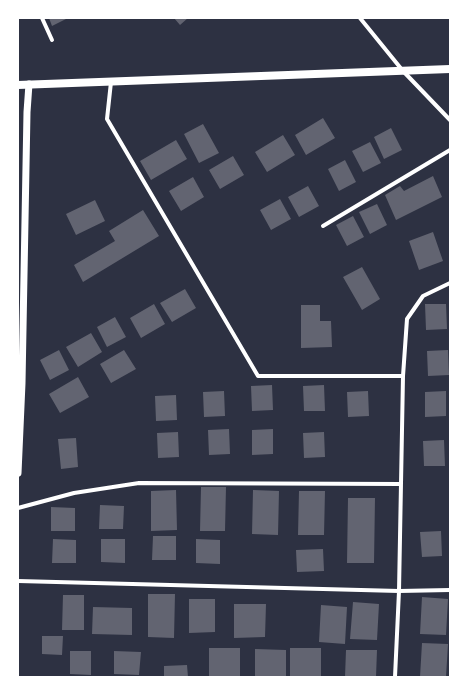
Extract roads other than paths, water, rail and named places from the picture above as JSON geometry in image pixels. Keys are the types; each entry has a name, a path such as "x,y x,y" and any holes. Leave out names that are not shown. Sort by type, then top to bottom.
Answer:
{"main road":[{"path":"18,85 450,69"}],"street":[{"path":"42,18 52,40"},
{"path":"360,18 403,70 450,120"},
{"path":"111,82 107,119 258,376 403,376"},
{"path":"18,473 27,112 29,84"},
{"path":"322,226 450,150"},
{"path":"395,677 399,591 403,376 407,319 423,296 450,283"},
{"path":"18,508 74,493 139,483 401,484"},
{"path":"18,581 399,591 450,590"}]}
